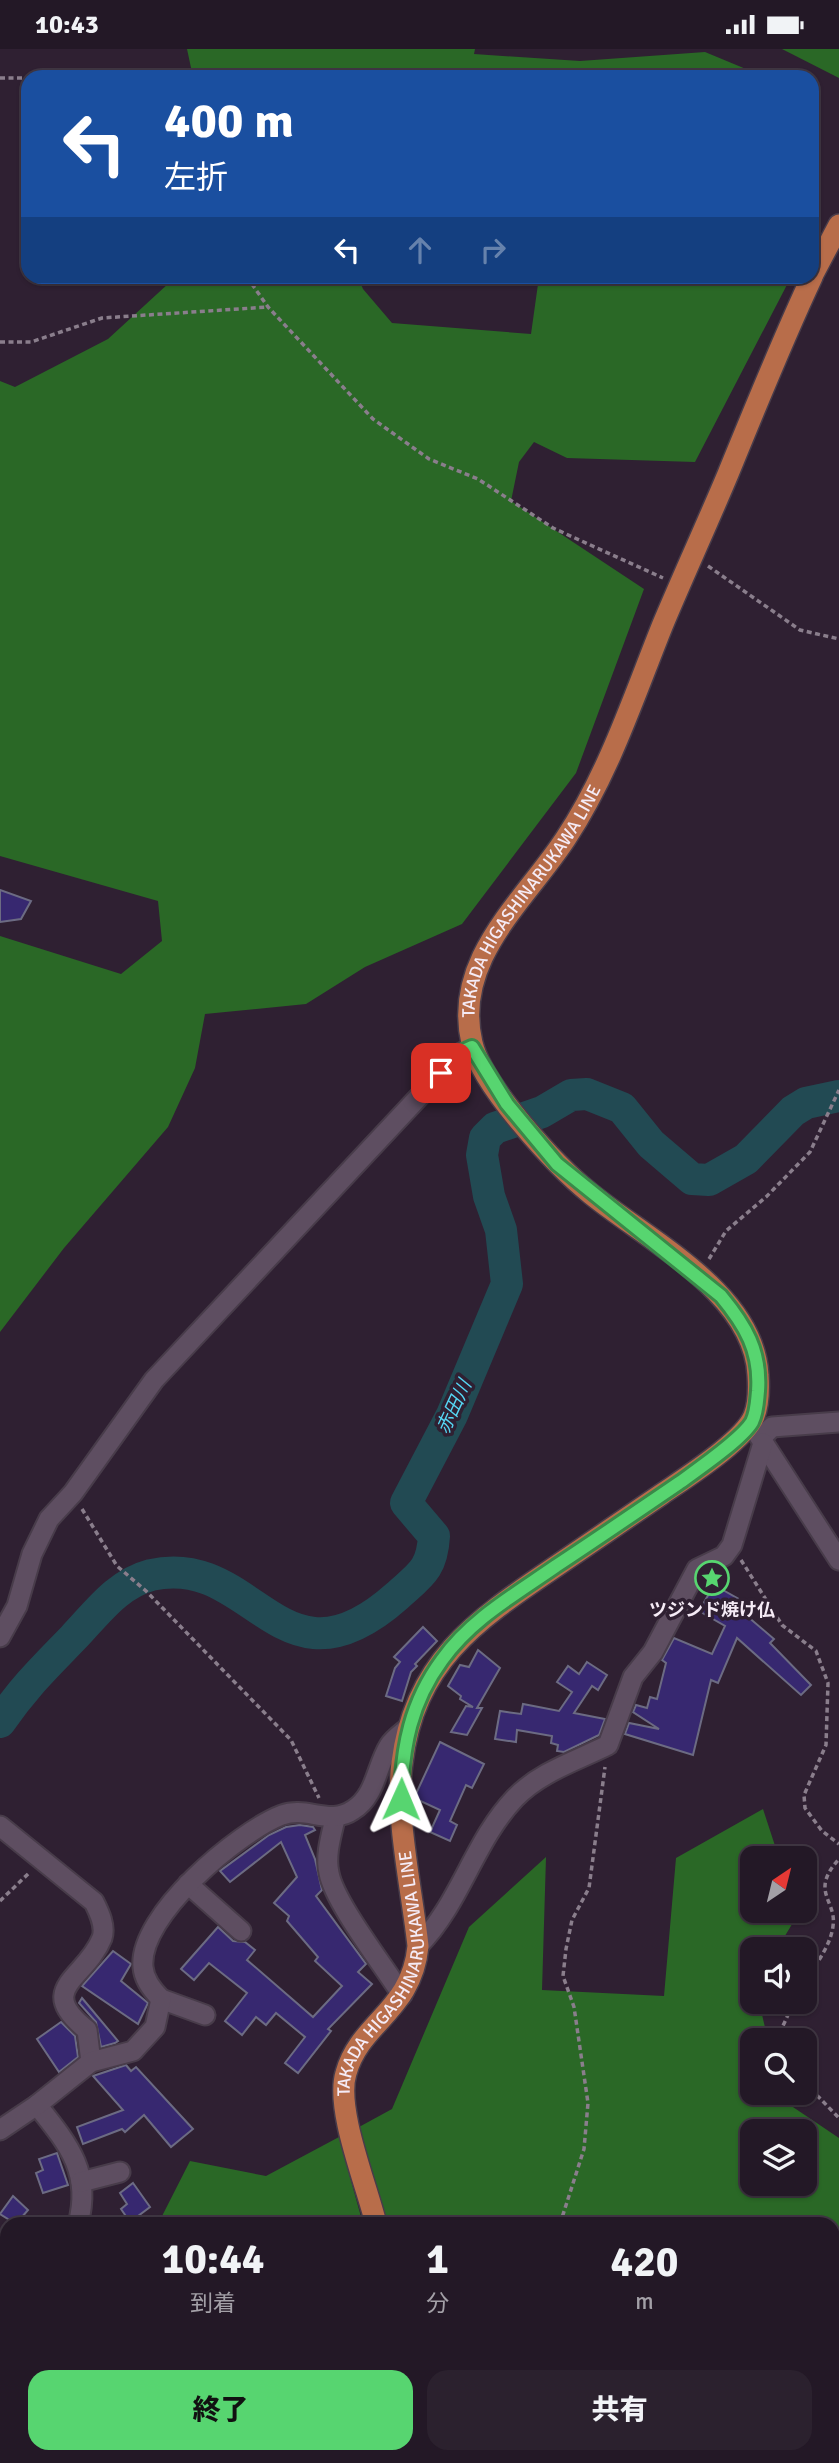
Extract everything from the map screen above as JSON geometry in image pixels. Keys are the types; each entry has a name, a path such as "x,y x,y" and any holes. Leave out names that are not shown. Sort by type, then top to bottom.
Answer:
{"main road":[{"name":"TAKADA HIGASHINARUKAWA LINE","path":"819,263 839,225"},
{"name":"TAKADA HIGASHINARUKAWA LINE","path":"374,2217 347,2119 345,2073 363,2041 402,1995 416,1964 418,1945 401,1799 401,1766 414,1709 443,1657 485,1615 706,1464 758,1435 758,1387 753,1344 741,1321 698,1275 587,1191 529,1133 507,1104 472,1047 469,1004 475,970 486,947 583,810 607,762 809,284"}],"street":[{"path":"0,1637 17,1606 32,1554 48,1520 73,1493 153,1380 459,1053 472,1047"},
{"path":"418,1945 435,1929 482,1845 515,1798 543,1775 608,1745 634,1677 653,1652 697,1570 724,1556 732,1545 758,1435 772,1427 839,1422"},
{"path":"758,1435 839,1560"},
{"path":"205,2015 161,2000 150,1988 142,1969 145,1945 158,1919 188,1884 258,1828 283,1815 306,1811 335,1819 353,1811 366,1800 390,1745 408,1728"},
{"path":"335,1819 329,1843 329,1874 342,1903 402,1995"},
{"path":"0,1826 94,1902 101,1917 102,1937 64,1991 62,2004 69,2016 87,2030 91,2062"},
{"path":"188,1884 241,1931"},
{"path":"0,2130 37,2105 91,2062 133,2051 155,2027 161,2000"},
{"path":"37,2105 71,2149 81,2182 80,2217"},
{"path":"81,2182 120,2172"}],"path":[{"path":"0,78 21,78"},
{"path":"252,284 268,307 373,419 429,459 478,479 553,528 680,585"},
{"path":"0,342 30,342 102,319 268,307"},
{"path":"694,555 800,630 839,639"},
{"path":"698,1275 726,1231 766,1197 810,1151 839,1090"},
{"path":"73,1493 117,1566 146,1591 291,1740 320,1800 335,1819"},
{"path":"732,1545 782,1625 816,1651 828,1683 826,1745 804,1795 805,1808 822,1831 839,1844"},
{"path":"563,2217 584,2148 588,2103 574,2007 563,1976 572,1920 589,1888 608,1745"},
{"path":"817,1958 834,1926 824,1890 831,1868 839,1859"},
{"path":"0,1901 43,1861"},
{"path":"817,2095 839,2118"}],"green space":[{"path":"187,49 475,49 474,54 580,61 705,52 748,70 192,70"},
{"path":"782,49 839,49 839,78"},
{"path":"168,284 361,284 392,323 531,334 538,284 787,284 695,462 567,458 534,442 519,462 511,501 644,589 576,773 462,924 365,967 306,1004 205,1014 195,1068 168,1127 64,1248 0,1332 0,936 121,974 162,941 158,901 0,856 0,381 15,387 108,339"},
{"path":"763,1809 775,1846 740,1846 740,1923 793,1923 784,1937 740,1937 740,2014 762,2014 765,2028 740,2028 740,2105 790,2105 811,2119 740,2119 740,2196 817,2196 817,2123 839,2138 839,2217 383,2217 359,2127 392,2109 469,1927 546,1857 542,1990 664,1996 676,1858"},
{"path":"339,2137 361,2217 162,2217 190,2161 266,2176"}],"building":[{"path":"0,890 31,901 21,919 0,922"},
{"path":"714,1585 744,1602 740,1610 774,1639 770,1643 811,1685 801,1695 737,1638 718,1683 711,1680 693,1755 625,1734 629,1723 659,1729 633,1712 636,1705 647,1708 650,1697 657,1699 666,1663 662,1660 674,1638 712,1654 725,1626 699,1611"},
{"path":"423,1627 437,1641 415,1664 417,1666 411,1672 402,1701 386,1696 395,1668 400,1662 394,1657"},
{"path":"478,1650 500,1668 477,1708 482,1708 467,1735 451,1732 466,1706 473,1707 460,1699 461,1696 448,1686 460,1665 469,1667"},
{"path":"587,1662 607,1675 598,1690 592,1686 574,1713 605,1719 599,1735 564,1752 557,1751 558,1745 551,1743 552,1736 517,1730 516,1742 495,1739 500,1711 521,1714 523,1704 559,1711 572,1692 557,1682 568,1666 579,1674"},
{"path":"440,1742 484,1764 472,1788 466,1785 450,1821 457,1825 450,1841 430,1832 440,1810 414,1798"},
{"path":"286,1827 313,1827 315,1830 305,1835 315,1859 322,1890 316,1896 366,1964 358,1972 372,1984 328,2029 331,2031 298,2073 285,2063 305,2037 276,2013 266,2025 256,2017 242,2035 225,2021 247,1993 209,1963 194,1980 181,1969 218,1927 233,1941 245,1942 255,1950 247,1960 313,2017 342,1986 315,1961 318,1957 287,1921 289,1916 274,1903 297,1877 281,1842 230,1882 220,1871 269,1835"},
{"path":"113,1951 131,1964 121,1981 148,2003 138,2024 82,1986"},
{"path":"82,1998 118,2041 101,2047 96,2022 79,2003"},
{"path":"61,2022 75,2036 78,2057 59,2072 37,2039"},
{"path":"126,2065 131,2071 136,2067 193,2129 171,2147 144,2115 125,2132 122,2129 83,2144 77,2127 123,2110 93,2076"},
{"path":"57,2153 68,2185 43,2193 36,2173 43,2170 39,2159"},
{"path":"133,2183 150,2207 137,2217 127,2217 121,2209 127,2204 120,2193"},
{"path":"13,2196 28,2210 22,2217 5,2217 0,2214"}],"waterway":[{"name":"赤田川","path":"0,1722 17,1698 99,1609 118,1592 139,1579 151,1575 187,1573 217,1583 295,1629 324,1633 357,1624 397,1596 418,1577 431,1557 434,1536 406,1503 452,1415 507,1284 501,1230 489,1196 482,1155 485,1138 495,1128 542,1112 571,1095 587,1094 622,1108 651,1144 692,1179 709,1180 746,1159 793,1111 806,1103 839,1096"}],"place":[{"name":"ツジンド焼け仏","path":"712,1578"}],"route":[{"path":"401,1799 401,1766 408,1728 425,1685 443,1657 485,1615 706,1464 751,1423 757,1408 757,1363 753,1344 741,1321 721,1296 698,1275 587,1191 557,1164 507,1104 472,1047 459,1053 441,1073"}]}
